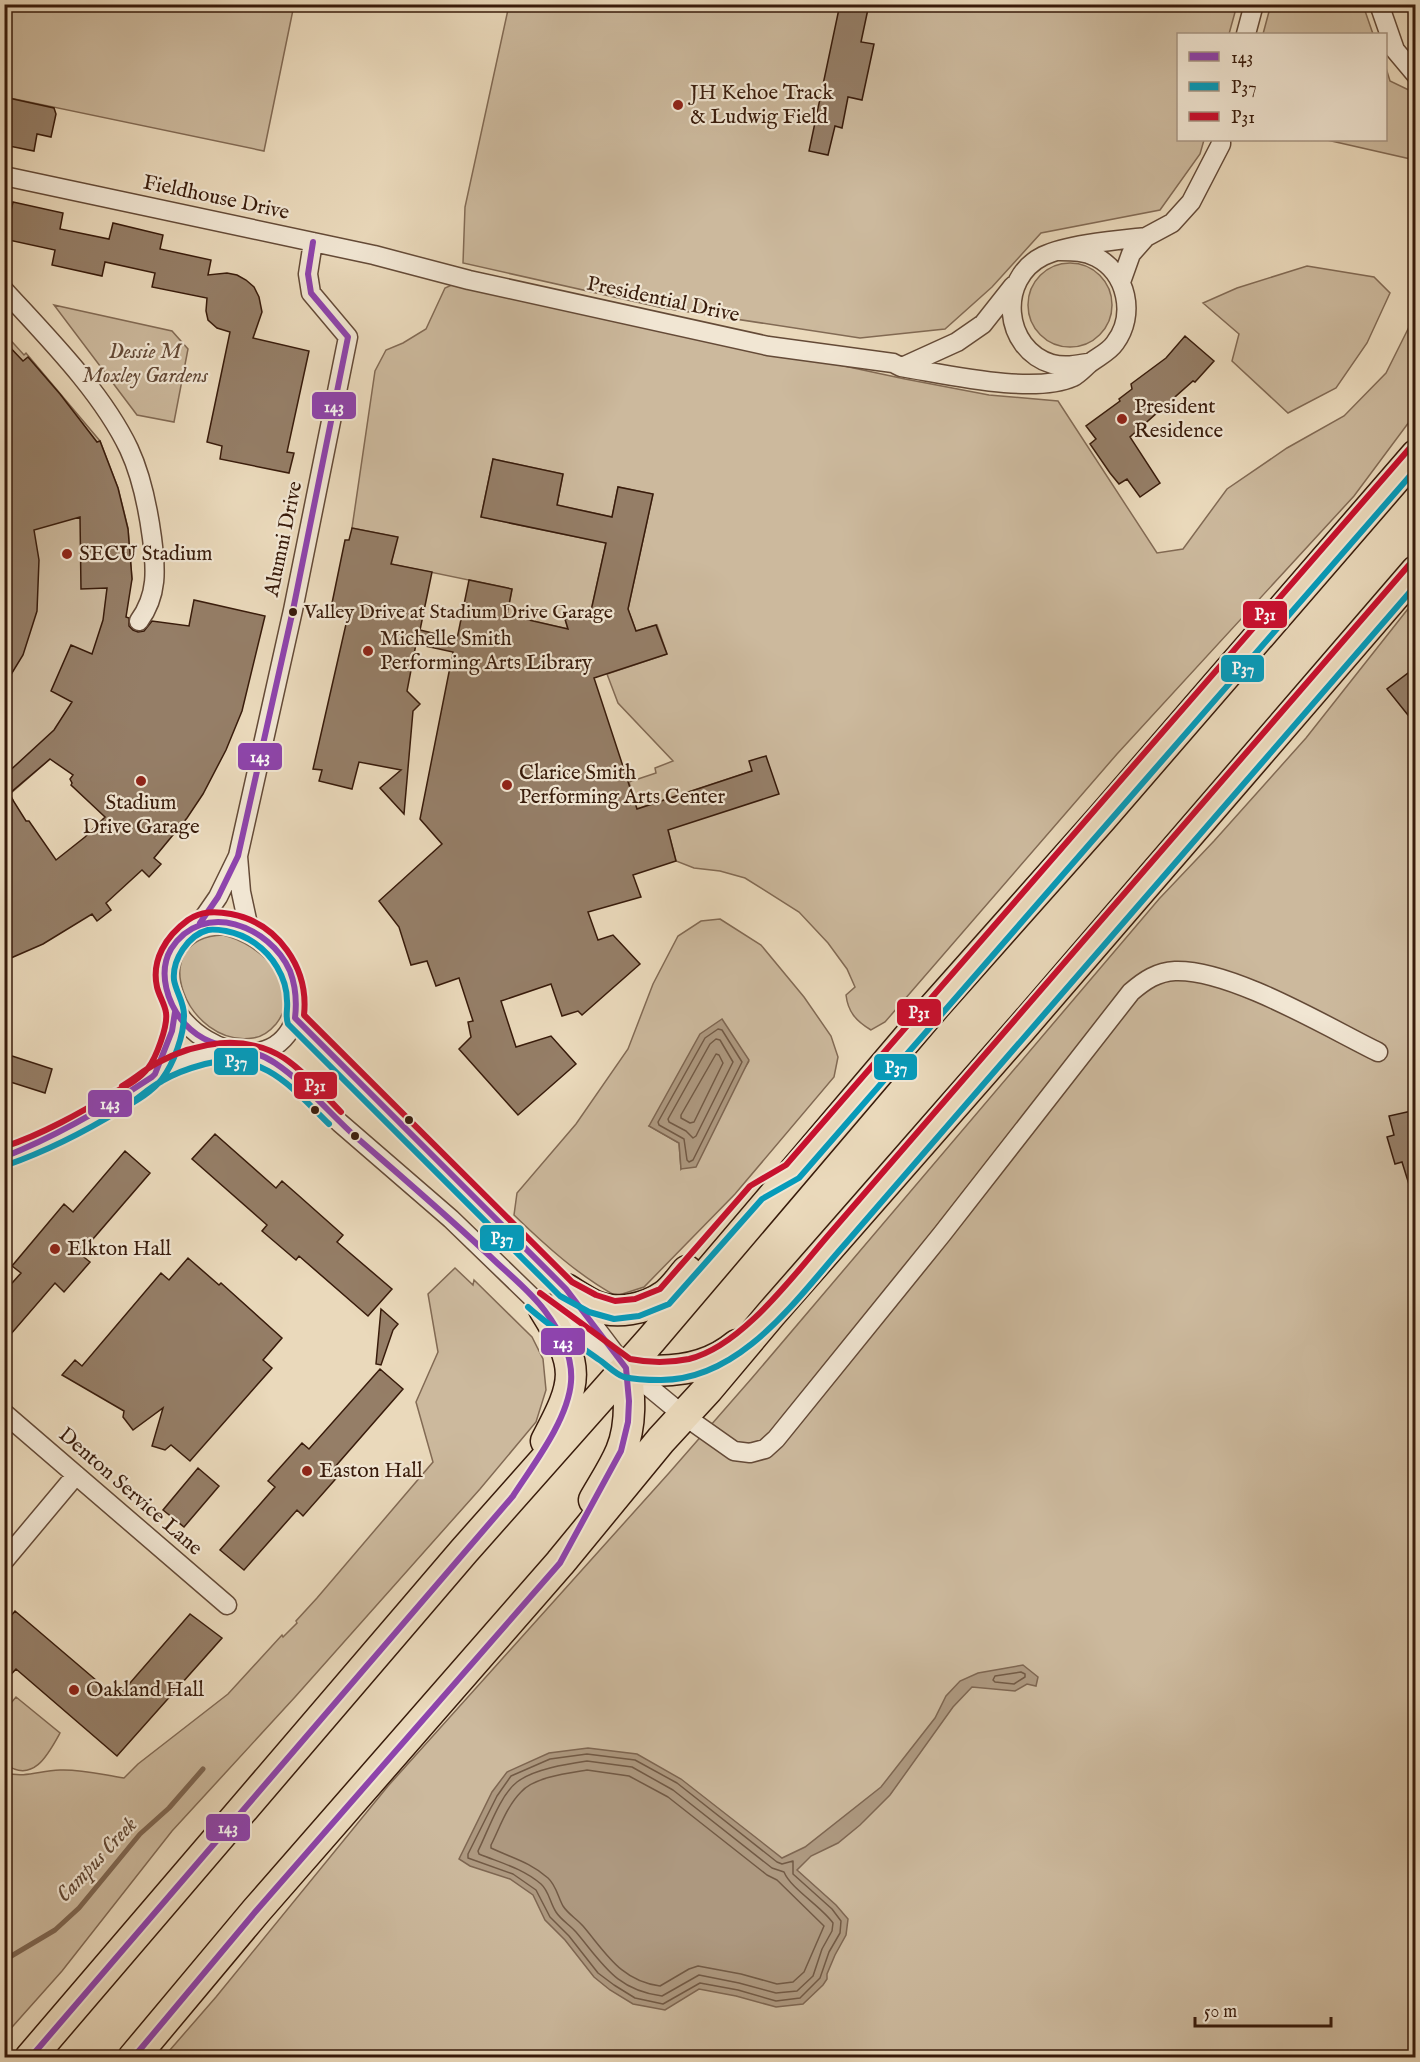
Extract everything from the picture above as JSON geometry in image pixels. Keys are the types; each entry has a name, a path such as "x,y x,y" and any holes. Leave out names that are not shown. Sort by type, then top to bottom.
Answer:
{"main road":[{"path":"30,2058 513,1496 626,1368 935,1006 1101,819 1416,455"},
{"path":"133,2058 256,1911 560,1563 683,1415 1012,1039 1416,571"},
{"path":"566,1289 597,1307 609,1310 645,1306 665,1296 756,1192 792,1172"},
{"path":"513,1496 561,1413 570,1386 568,1353 544,1309"},
{"path":"626,1368 662,1371 693,1367 712,1360 733,1348 771,1314"},
{"path":"560,1563 621,1451 628,1422 626,1368"}],"street":[{"path":"1246,33 1254,4"},
{"path":"1379,4 1395,50 1416,75"},
{"path":"1121,282 1131,254 1146,237 1172,223 1191,202 1221,142"},
{"name":"Fieldhouse Drive","path":"4,176 418,266"},
{"path":"901,367 957,342 983,324 1027,267 1042,256 1107,242 1146,237"},
{"name":"Alumni Drive","path":"238,856 293,610 348,337 311,293 308,274 313,242"},
{"path":"1016,283 1011,302 1012,322 1020,340 1034,355 1052,364 1071,366 1091,362 1115,344 1123,330 1127,314 1126,297 1121,282 1110,267 1096,257 1078,251 1060,251"},
{"name":"Presidential Drive","path":"418,266 469,280 768,346 893,363 901,367 1011,384 1044,384 1073,377 1091,362"},
{"path":"4,290 87,384 105,408 129,449 150,521 156,578 148,607 139,621"},
{"path":"238,856 218,897 201,923 175,944 166,966 166,986 175,1012 201,1037 211,1043 263,1056 283,1068 340,1123 444,1212 544,1309 626,1368 683,1415 734,1451 750,1453 765,1449 777,1439 942,1234 1131,992 1146,978 1176,971 1192,972 1230,982 1300,1013 1378,1052"},
{"path":"238,856 249,929"},
{"path":"4,1157 44,1141 116,1101 155,1074 180,1062 241,1051 261,1051 275,1046 289,1031 295,1018 297,997 291,971 281,957 268,943 249,929 226,922 201,923"},
{"path":"155,1074 172,1031 175,1012"},
{"path":"295,1018 566,1289 626,1368"},
{"name":"Denton Service Lane","path":"4,1413 227,1605"},
{"path":"4,1561 76,1475"}],"green space":[{"path":"1271,4 1363,5 1373,33 1263,33"},
{"path":"4,5 294,5 264,151 5,97"},
{"path":"509,5 1237,5 1229,33 1177,33 1177,141 1204,141 1200,154 1160,210 1041,233 992,287 945,329 860,338 663,308 463,263 465,207"},
{"path":"1387,71 1390,81 1415,93 1415,160 1331,141 1387,141"},
{"path":"1062,263 1078,263 1094,270 1105,281 1112,297 1109,321 1100,335 1078,347 1062,347 1046,340 1035,329 1028,313 1028,297 1035,281 1046,270"},
{"path":"1307,266 1374,277 1390,293 1367,343 1336,388 1288,413 1232,361 1239,334 1203,303 1237,288"},
{"path":"456,283 905,379 989,395 1058,401 1157,553 1183,549 1227,489 1287,448 1344,416 1386,373 1415,315 1415,414 1354,496 1117,754 885,1022 871,1030 857,1019 849,1006 846,995 855,987 847,969 828,943 799,912 745,878 720,871 694,868 676,861 668,830 752,771 637,809 629,782 656,773 655,768 673,761 618,703 607,674 667,654 657,625 636,631 628,609 653,494 618,487 612,517 557,505 563,474 493,459 481,517 606,543 591,611 565,619 568,629 507,615 512,589 391,564 397,537 352,528 375,371 386,350 426,329 445,288"},
{"name":"Dessie M Moxley Gardens","path":"54,305 172,331 188,349 174,422 137,415"},
{"name":"SECU Stadium","path":"5,334 24,355 26,353 100,441 118,488 128,528 132,579 50,759 10,794 13,800 5,806"},
{"path":"1415,600 1415,2057 163,2058 216,1997 388,1786 669,1473 1159,899 1306,738"},
{"path":"720,919 761,945 804,997 831,1036 838,1057 834,1077 735,1194 644,1287 616,1296 563,1259 514,1215 517,1193 576,1124 628,1049 653,984 678,936 701,921","holes":["749,1061 681,1169 679,1143 649,1126"]},
{"path":"223,935 251,947 264,957 282,981 285,995 284,1010 276,1024 260,1036 229,1037 209,1027 193,1011 183,991 180,972 185,954 199,941"},
{"path":"455,1268 473,1285 474,1280 532,1337 543,1359 546,1390 536,1422 480,1489 295,1697 172,1831 62,1971 5,2035 5,1773 26,1775 68,1770 124,1778 138,1764 228,1694 282,1635 283,1637 297,1623 296,1621 433,1462 416,1402 438,1352 428,1294"},
{"path":"16,1697 60,1733 45,1758 32,1769 24,1771 5,1764 5,1710"}],"water":[{"path":"722,1019 749,1060 696,1167 681,1169 679,1143 649,1126 700,1034"},
{"path":"1023,1665 1038,1677 1036,1686 1027,1684 1015,1691 972,1687 953,1707 890,1795 838,1843 811,1856 797,1870 848,1919 846,1935 835,1955 827,1979 803,2004 776,2007 699,1989 665,2010 633,2004 594,1977 565,1940 545,1920 533,1895 510,1879 470,1866 459,1859 492,1792 507,1772 549,1753 588,1748 637,1754 681,1779 782,1858 805,1847 881,1787 935,1718 946,1696 960,1681 978,1673"}],"building":[{"path":"840,4 860,4 859,7 868,9 861,42 874,44 862,100 848,97 842,128 835,126 828,155 809,151"},
{"path":"4,97 54,108 56,114 51,137 37,134 34,151 4,145"},
{"path":"13,202 63,213 60,229 109,239 113,223 163,235 160,249 211,260 208,275 227,273 237,275 254,287 262,312 253,338 309,351 287,452 294,453 289,473 220,459 222,446 207,442 230,332 217,328 208,320 207,298 152,287 155,273 105,262 102,276 52,265 55,250 4,239"},
{"name":"President Residence","path":"1185,336 1214,361 1195,382 1193,381 1130,437 1160,483 1140,497 1127,479 1119,484 1110,473 1090,444 1096,439 1086,426 1120,401 1119,399 1132,389 1131,384 1166,358"},
{"path":"4,341 23,361 28,357 97,442 100,441 118,488 128,529 132,579 126,617 129,618 129,626 138,632 144,631 152,621 189,626 194,600 265,616 242,711 226,750 203,794 187,818 154,858 161,864 149,877 142,870 106,903 111,910 97,921 92,914 43,944 4,961 4,776 54,730 72,702 51,691 71,645 92,654 103,620 107,588 81,589 80,517 34,530 39,560 37,611 23,655 4,686","holes":["50,759 73,775 70,779 71,785 105,817 85,837 56,860 29,821 26,821 9,794"]},
{"name":"Clarice Smith Performing Arts Center","path":"493,459 563,474 557,505 612,517 618,487 653,494 628,609 636,631 656,625 667,654 594,678 637,809 752,771 749,761 766,756 779,794 668,830 676,861 633,875 641,897 588,912 598,940 613,935 640,964 582,1015 578,1011 562,1016 551,984 501,1001 516,1047 551,1036 576,1064 518,1115 459,1049 471,1037 468,1022 473,1021 459,978 436,986 427,961 411,965 399,927 379,901 442,844 420,819 453,652 416,644 407,691 420,704 413,711 404,814 380,788 401,770 359,762 352,789 319,781 322,770 313,769 349,611 331,608 345,540 349,540 352,528 398,537 391,564 432,572 420,630 457,639 469,580 512,589 507,615 568,629 565,619 591,611 606,543 481,517"},
{"path":"1416,667 1416,725 1387,689"},
{"path":"9,1055 52,1069 45,1093 4,1080 4,1069"},
{"path":"1416,1110 1416,1194 1412,1194 1402,1162 1395,1164 1387,1137 1394,1135 1389,1116"},
{"path":"215,1134 276,1188 282,1181 298,1195 343,1235 337,1242 392,1289 368,1316 299,1256 296,1260 262,1231 267,1225 192,1159"},
{"name":"Elkton Hall","path":"125,1151 150,1173 80,1254 90,1262 84,1269 64,1292 55,1283 4,1342 4,1292 21,1273 12,1266 64,1204 73,1212"},
{"path":"188,1258 219,1285 221,1283 282,1338 263,1360 272,1368 190,1461 171,1445 165,1450 152,1446 163,1408 133,1430 123,1417 124,1411 62,1375 75,1360 82,1366 161,1273 169,1280"},
{"path":"381,1309 398,1324 393,1330 381,1365 376,1364"},
{"name":"Easton Hall","path":"380,1369 403,1389 334,1468 340,1474 303,1516 297,1510 244,1570 220,1550 275,1487 268,1481 302,1443 309,1449"},
{"path":"198,1468 219,1486 184,1527 163,1510"},
{"name":"Oakland Hall","path":"15,1611 117,1698 190,1614 222,1638 117,1756 16,1669 4,1682 4,1624"}],"waterway":[{"name":"Campus Creek","path":"4,1958 8,1958 55,1930 79,1908 140,1834 169,1808 203,1769"}],"transit line":[{"name":"143","path":"200,923 218,897 238,856 293,610 348,337 311,293 308,274 313,242"},
{"name":"P31","path":"4,1147 33,1136 75,1115 128,1085 145,1072 158,1050 166,1019 156,977 156,967 162,949 173,933 193,917 208,912 231,914 248,919 263,927 276,938 287,950 301,981 304,1015 572,1282 596,1295 615,1301 635,1299 660,1289 750,1186 786,1165 1409,449"},
{"name":"P37","path":"7,1165 80,1133 138,1099 158,1084 174,1057 184,1023 184,1010 174,980 179,957 188,943 201,933 210,930 226,931 255,943 273,960 285,988 288,1024 560,1296 589,1312 614,1319 639,1316 669,1304 762,1199 799,1178 1416,469"},
{"name":"P31","path":"540,1293 630,1359 660,1362 689,1359 709,1351 748,1324 785,1286 1409,565"},
{"name":"P37","path":"528,1307 621,1376 642,1380 690,1376 717,1366 742,1351 766,1332 808,1288 1416,585"},
{"name":"143","path":"30,2058 513,1496 557,1427 571,1382 568,1354 556,1327 534,1297 286,1071 252,1052 207,1040 185,1024 174,1008 166,988 167,958 171,949 184,934 200,925 217,922 235,924 252,931 280,955 294,983 295,1018 566,1289 626,1368 628,1422 621,1451 560,1563 256,1911 133,2058"},
{"name":"143","path":"4,1157 80,1121 152,1077 172,1031 175,1012"},
{"name":"P31","path":"122,1086 157,1063 188,1050 220,1043 237,1043 269,1050 284,1058 307,1076 341,1112"},
{"name":"P37","path":"132,1102 158,1083 188,1069 225,1061 244,1062 260,1067 289,1085 329,1124"}],"place":[{"name":"JH Kehoe Track & Ludwig Field","path":"678,105"},
{"name":"President Residence","path":"1122,419"},
{"name":"SECU Stadium","path":"67,554"},
{"name":"Valley Drive at Stadium Drive Garage","path":"293,612"},
{"name":"Michelle Smith Performing Arts Library","path":"368,651"},
{"name":"Stadium Drive Garage","path":"141,781"},
{"name":"Clarice Smith Performing Arts Center","path":"507,785"},
{"name":"Elkton Hall","path":"55,1249"},
{"name":"Easton Hall","path":"307,1471"},
{"name":"Oakland Hall","path":"74,1690"}]}
